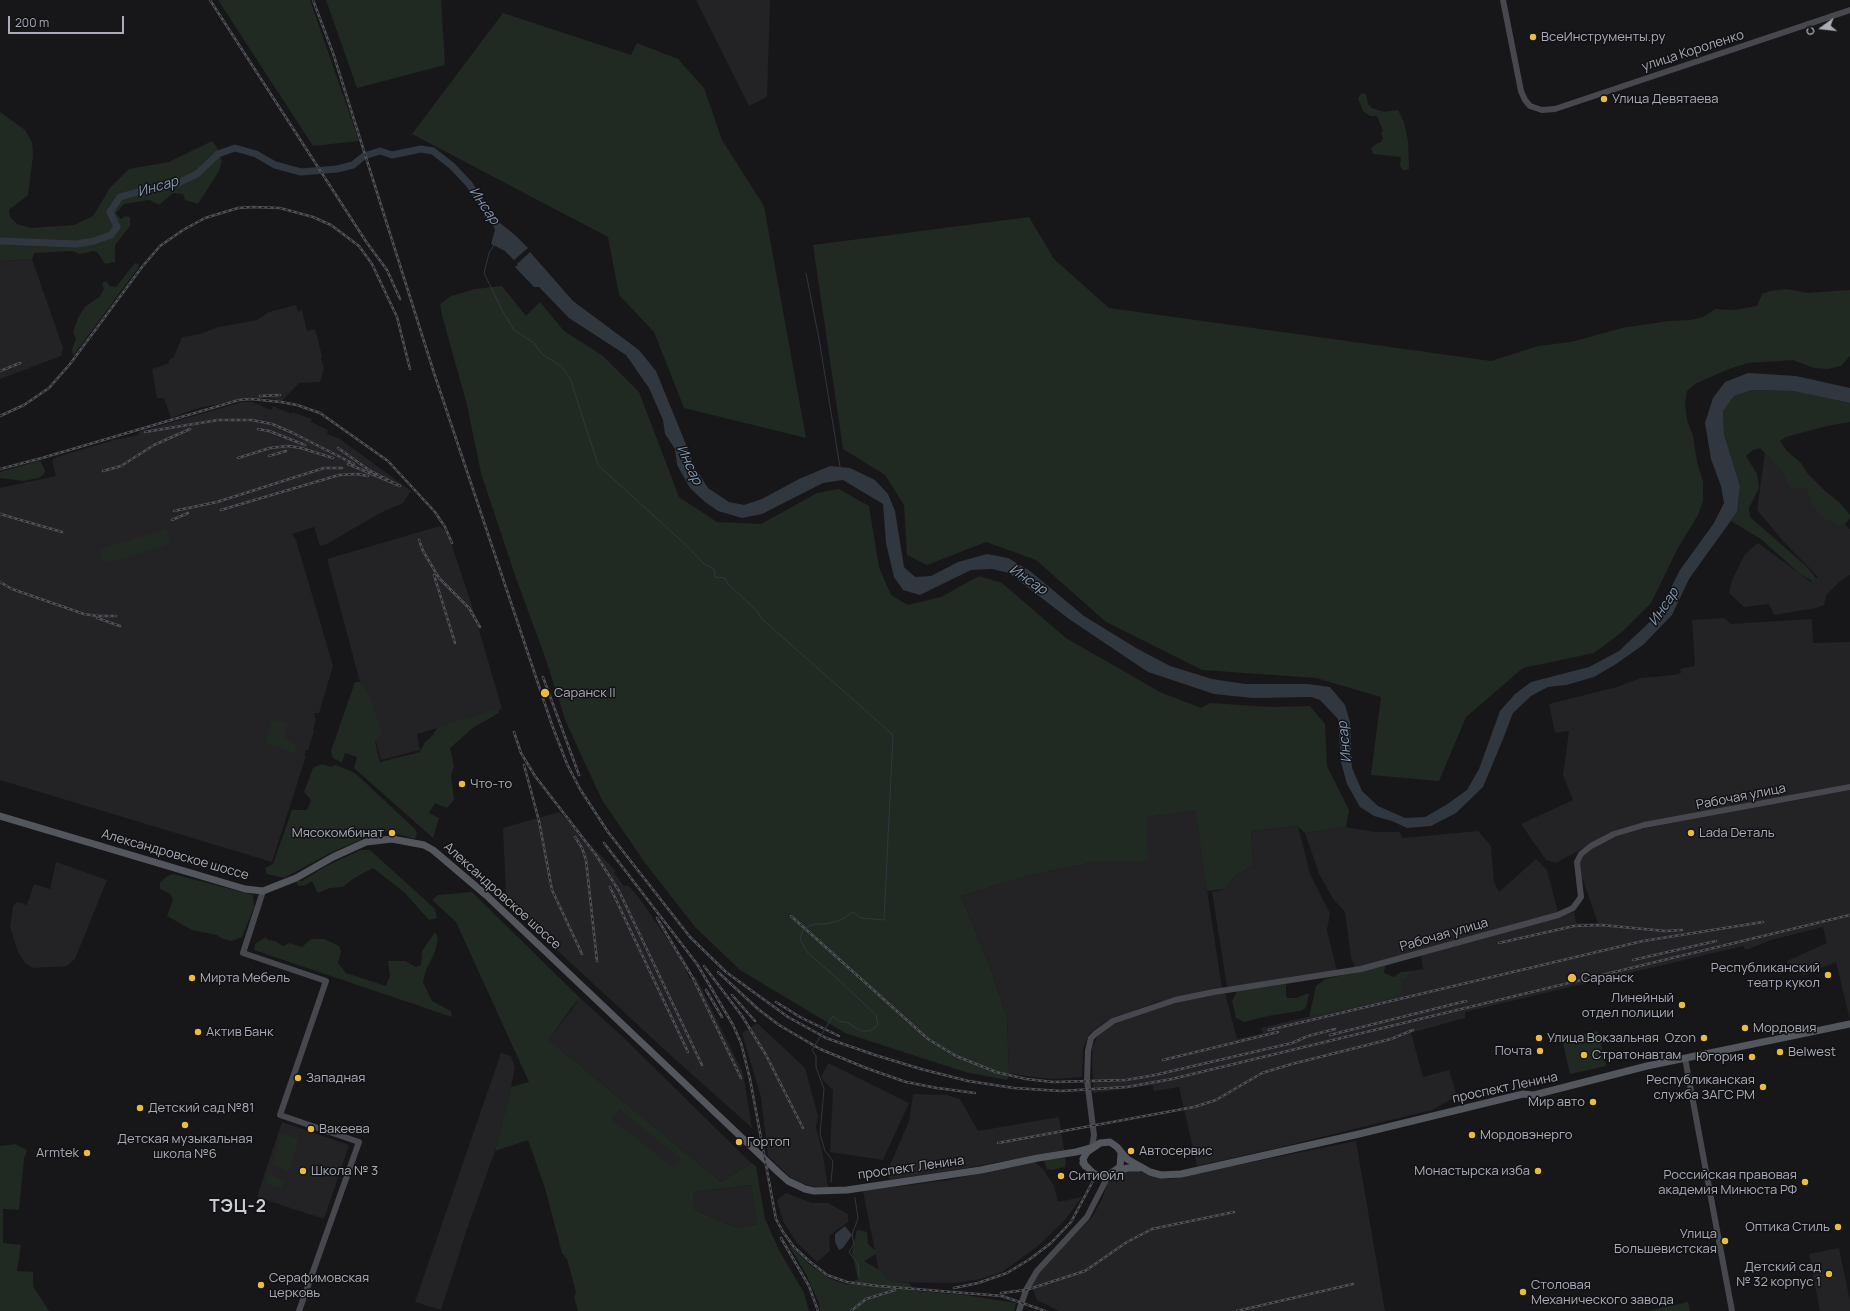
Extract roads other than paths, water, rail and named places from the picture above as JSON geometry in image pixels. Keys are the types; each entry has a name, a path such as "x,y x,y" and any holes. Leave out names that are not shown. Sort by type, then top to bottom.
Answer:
{"main road":[{"name":"Александровское шоссе","path":"0,816 245,889 263,891 276,887 366,842 392,839 414,842 433,850 492,900 765,1158"},
{"name":"проспект Ленина","path":"1142,1168 1161,1175 1181,1174 1359,1134 1523,1094 1534,1095 1685,1058 1850,1024"},
{"path":"1085,1166 1084,1156 1092,1147 1105,1142 1114,1144 1126,1159 1142,1168"},
{"name":"проспект Ленина","path":"765,1158 788,1181 797,1186 814,1191 832,1191 981,1170 1038,1158 1070,1154 1092,1147"},
{"path":"1070,1154 1080,1158 1085,1166 1093,1173 1103,1177 1128,1168 1142,1168"},
{"path":"1113,1173 1121,1164 1121,1154"}],"street":[{"name":"улица Короленко","path":"1503,0 1524,100 1530,106 1542,110 1555,109 1850,10"},
{"name":"Рабочая улица","path":"1092,1147 1094,1135 1088,1096 1088,1051 1091,1038 1113,1021 1175,1000 1214,992 1362,969 1558,915 1573,908 1581,897 1577,862 1581,854 1591,846 1614,834 1644,825 1850,788"},
{"path":"263,891 243,953 326,981 280,1115 359,1142 299,1311"},
{"path":"1685,1058 1732,1311"},
{"path":"1094,1135 1097,1139 1105,1142"},
{"path":"1093,1173 1100,1184 1100,1192"},
{"path":"1019,1311 1026,1290 1037,1271 1087,1217 1106,1180 1113,1173"}],"water":[{"path":"485,205 496,220 515,235 528,248 514,260 505,251 491,244 495,230 491,221 485,218 482,207"},
{"path":"530,252 573,301 639,350 656,371 696,469 708,488 729,502 744,505 762,499 799,479 830,466 850,468 875,480 888,494 895,511 904,567 915,577 931,576 958,562 987,554 1008,558 1030,571 1084,616 1136,648 1170,666 1212,679 1245,684 1308,684 1330,687 1345,705 1350,722 1352,768 1362,791 1378,806 1405,818 1425,817 1446,805 1467,790 1479,769 1500,711 1515,694 1531,682 1589,667 1619,651 1657,615 1680,570 1714,523 1724,503 1721,486 1711,459 1705,423 1713,398 1725,382 1748,373 1796,376 1850,388 1850,403 1793,391 1752,390 1734,396 1723,411 1724,434 1740,486 1737,512 1689,579 1672,615 1643,645 1594,677 1566,685 1548,687 1531,696 1513,713 1483,787 1456,813 1431,826 1407,828 1392,821 1374,816 1360,807 1347,784 1341,762 1338,719 1320,700 1311,697 1253,698 1214,694 1148,672 1069,619 1009,573 992,569 971,570 920,595 903,590 894,577 886,543 883,504 843,480 823,483 762,514 742,518 718,511 705,502 690,488 677,465 675,449 665,434 663,420 649,388 626,355 569,318 539,287 534,287 515,267"},
{"path":"845,1226 852,1235 843,1248 839,1250 835,1242 835,1234"}],"waterway":[{"name":"Инсар","path":"0,241 77,244 94,241 111,235 117,227 110,212 120,197 148,189 172,186 197,174 218,154 235,148 256,154 275,165 301,172 337,169 353,165 364,156 380,151 392,155 421,149 433,151 452,166 469,184 488,213"},
{"path":"494,245 489,253 484,273 503,312 514,330 534,343 542,354 561,366 570,378 598,465 687,546 704,564 714,569 715,577 725,578 728,584 757,611 761,618 893,735 884,920 861,918 853,912 841,920 826,924 815,924 807,927"},
{"path":"806,273 819,339 840,467"},
{"path":"803,930 800,939 807,952 876,1015 878,1025 870,1031 861,1031 848,1023 839,1021 833,1016 812,1050 816,1056 816,1067 824,1089 820,1134 825,1151 833,1161 831,1182"},
{"path":"855,1198 858,1218 852,1235 854,1244 849,1252 858,1264 859,1276"}],"railway":[{"path":"210,0 367,243 387,270 400,299"},
{"path":"313,0 333,53 434,373 552,725 567,764 580,789 608,832 690,937 726,972 788,1017 826,1038 921,1069 968,1081 1014,1088 1061,1091 1127,1087 1172,1079 1850,915"},
{"path":"0,416 24,405 49,388 70,364 142,267 160,246 183,230 205,218 238,208 280,208 313,217 331,225 359,246 372,264 397,317 410,369"},
{"path":"0,371 20,363"},
{"path":"260,396 280,395"},
{"path":"0,469 239,400 251,399 281,402 297,405 320,413 388,461 435,512 445,527 452,543"},
{"path":"145,432 218,420 252,420 272,424 293,433 354,464"},
{"path":"103,471 121,466 154,445 190,429"},
{"path":"258,429 269,431 305,445"},
{"path":"238,458 270,448 288,446 301,448 333,458"},
{"path":"338,448 369,470 400,486 348,464"},
{"path":"269,456 286,451"},
{"path":"174,511 217,502 324,468 342,468"},
{"path":"221,510 339,475 357,474 368,476"},
{"path":"172,520 188,513"},
{"path":"0,514 62,532"},
{"path":"419,540 423,551 439,578 469,608 480,627"},
{"path":"434,575 455,643"},
{"path":"0,582 12,589 84,614 116,616"},
{"path":"97,618 120,626"},
{"path":"543,677 579,775"},
{"path":"514,732 521,753 535,776 596,855 619,891 702,1065"},
{"path":"524,765 539,821 552,890 582,954"},
{"path":"575,837 582,848 586,860 597,961"},
{"path":"604,843 697,964 733,1025 741,1043 750,1079 776,1219 794,1247 827,1275 847,1282 1002,1296 1045,1311"},
{"path":"610,887 688,1052"},
{"path":"791,916 928,1039 956,1056 996,1072 1026,1079 1053,1082 1126,1080 1155,1075 1292,1043 1308,1036 1335,1029"},
{"path":"657,918 693,978 741,1078"},
{"path":"1269,1030 1643,941 1763,922"},
{"path":"1499,943 1574,926 1601,925 1665,931 1682,930"},
{"path":"1633,960 1716,941"},
{"path":"704,966 742,1016 766,1055 803,1128"},
{"path":"718,972 758,1009 779,1025 820,1049 866,1068 906,1082 975,1093"},
{"path":"706,990 722,1017"},
{"path":"732,995 755,1021"},
{"path":"1330,1035 1466,1001"},
{"path":"776,1002 800,1017 839,1036"},
{"path":"998,1143 1194,1107 1216,1100 1262,1073 1391,1039 1413,1030"},
{"path":"1163,1060 1278,1032"},
{"path":"954,1288 978,1283 1007,1273 1030,1259 1051,1243 1071,1222 1093,1181"},
{"path":"1001,1293 1026,1290 1085,1271 1127,1242 1152,1229 1234,1212"},
{"path":"781,1238 809,1286 818,1311"},
{"path":"1237,1311 1353,1284"},
{"path":"851,1311 866,1299 895,1290"}],"place":[{"name":"ВсеИнструменты.ру","path":"1533,37"},
{"name":"Улица Девятаева","path":"1604,99"},
{"name":"Саранск II","path":"545,693"},
{"name":"Что-то","path":"462,784"},
{"name":"Мясокомбинат","path":"392,833"},
{"name":"Lada Dеталь","path":"1691,833"},
{"name":"Республиканский театр кукол","path":"1828,975"},
{"name":"Мирта Мебель","path":"192,978"},
{"name":"Саранск","path":"1572,978"},
{"name":"Линейный отдел полиции","path":"1682,1005"},
{"name":"Мордовия","path":"1745,1028"},
{"name":"Актив Банк","path":"198,1032"},
{"name":"Улица Вокзальная","path":"1539,1038"},
{"name":"Ozon","path":"1704,1038"},
{"name":"Почта","path":"1540,1051"},
{"name":"Belwest","path":"1780,1052"},
{"name":"Стратонавтам","path":"1584,1055"},
{"name":"Югория","path":"1752,1057"},
{"name":"Западная","path":"298,1078"},
{"name":"Республиканская служба ЗАГС РМ","path":"1763,1087"},
{"name":"Мир авто","path":"1593,1102"},
{"name":"Детский сад №81","path":"140,1108"},
{"name":"Детская музыкальная школа №6","path":"185,1125"},
{"name":"Вакеева","path":"311,1129"},
{"name":"Мордовэнерго","path":"1472,1135"},
{"name":"Гортоп","path":"739,1142"},
{"name":"Автосервис","path":"1131,1151"},
{"name":"Armtek","path":"87,1153"},
{"name":"Школа № 3","path":"303,1171"},
{"name":"Монастырска изба","path":"1538,1171"},
{"name":"СитиОйл","path":"1061,1176"},
{"name":"Российская правовая академия Минюста РФ","path":"1805,1182"},
{"name":"Оптика Стиль","path":"1838,1227"},
{"name":"Улица Большевистская","path":"1725,1241"},
{"name":"Детский сад № 32 корпус 1","path":"1829,1274"},
{"name":"Серафимовская церковь","path":"261,1285"},
{"name":"Столовая Механического завода","path":"1523,1292"}],"district":[{"name":"ТЭЦ-2","path":"238,1207"}]}
